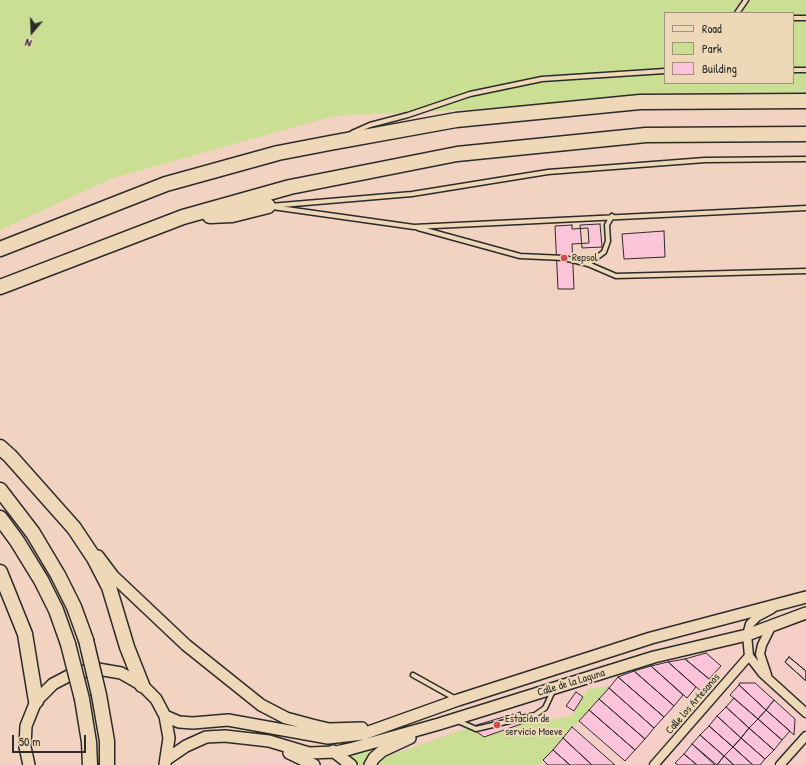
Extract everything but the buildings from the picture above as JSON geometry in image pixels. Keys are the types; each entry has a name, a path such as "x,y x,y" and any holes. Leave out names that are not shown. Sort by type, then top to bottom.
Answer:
{"highway":[{"path":"0,249 166,184 278,153 330,143 456,120 640,102 806,101"},
{"path":"0,287 183,218 290,187 457,154 646,135 806,134"},
{"path":"183,218 232,215 268,206"},
{"path":"0,447 10,456 74,528 103,574 127,647 142,685"},
{"path":"0,490 33,533 74,607 86,640 99,695 107,741 108,765"},
{"path":"0,518 17,541 41,580 56,610 68,644 82,699 89,742 90,765"},
{"path":"0,572 25,634 36,701"}],"street":[{"path":"74,528 114,576 186,645 261,705 286,718 329,728 363,728 400,720"},
{"name":"Calle de la Laguna","path":"400,720 651,638 806,596"},
{"path":"789,601 757,617 750,624 747,635 749,656 769,679 806,713"},
{"name":"Calle de la Laguna","path":"243,737 269,741 309,753 336,752 440,724 654,657 747,635 771,627 806,612"},
{"path":"769,679 760,654 762,645 771,627"},
{"name":"Calle los Artesanos","path":"654,765 749,656"},
{"path":"29,765 25,747 26,726 36,701 53,684 74,673 98,669 121,673 142,685 156,699 165,716 169,738 166,762"},
{"path":"165,716 179,722 193,723 228,720 328,738 342,738 362,734 400,720"},
{"path":"370,765 374,758 382,751 440,724"},
{"path":"258,725 319,744 336,752 351,765"},
{"path":"780,765 806,736"},
{"path":"166,762 186,746 206,737 243,737 266,744 314,765"}],"lane":[{"path":"738,12 746,0"},
{"path":"794,18 806,18"},
{"path":"794,70 806,70"},
{"path":"330,143 370,125 408,115 470,94 542,79 664,71"},
{"path":"268,206 412,194 548,172 706,160 806,159"},
{"path":"268,206 414,227 520,256 564,258 588,264 616,276 806,271"},
{"path":"414,227 612,216 806,208"},
{"path":"588,264 604,252 608,241 607,225 612,216"},
{"path":"413,675 458,700"},
{"path":"454,719 476,729 535,715 545,708 554,688"}],"shaded area":[{"path":"806,619 806,765 379,765 374,761 612,670"},
{"path":"263,751 291,761 298,765 247,765"}],"green space":[{"path":"0,0 806,0 806,93 334,116 113,178 0,230"},
{"path":"610,686 540,765 379,765 383,758 467,728 483,735 524,723 572,716 588,689"},
{"path":"379,746 366,759 364,765 356,765 346,753"}],"place":[{"name":"Repsol","path":"564,258"},
{"name":"Estación de servicio Moeve","path":"497,725"}]}
